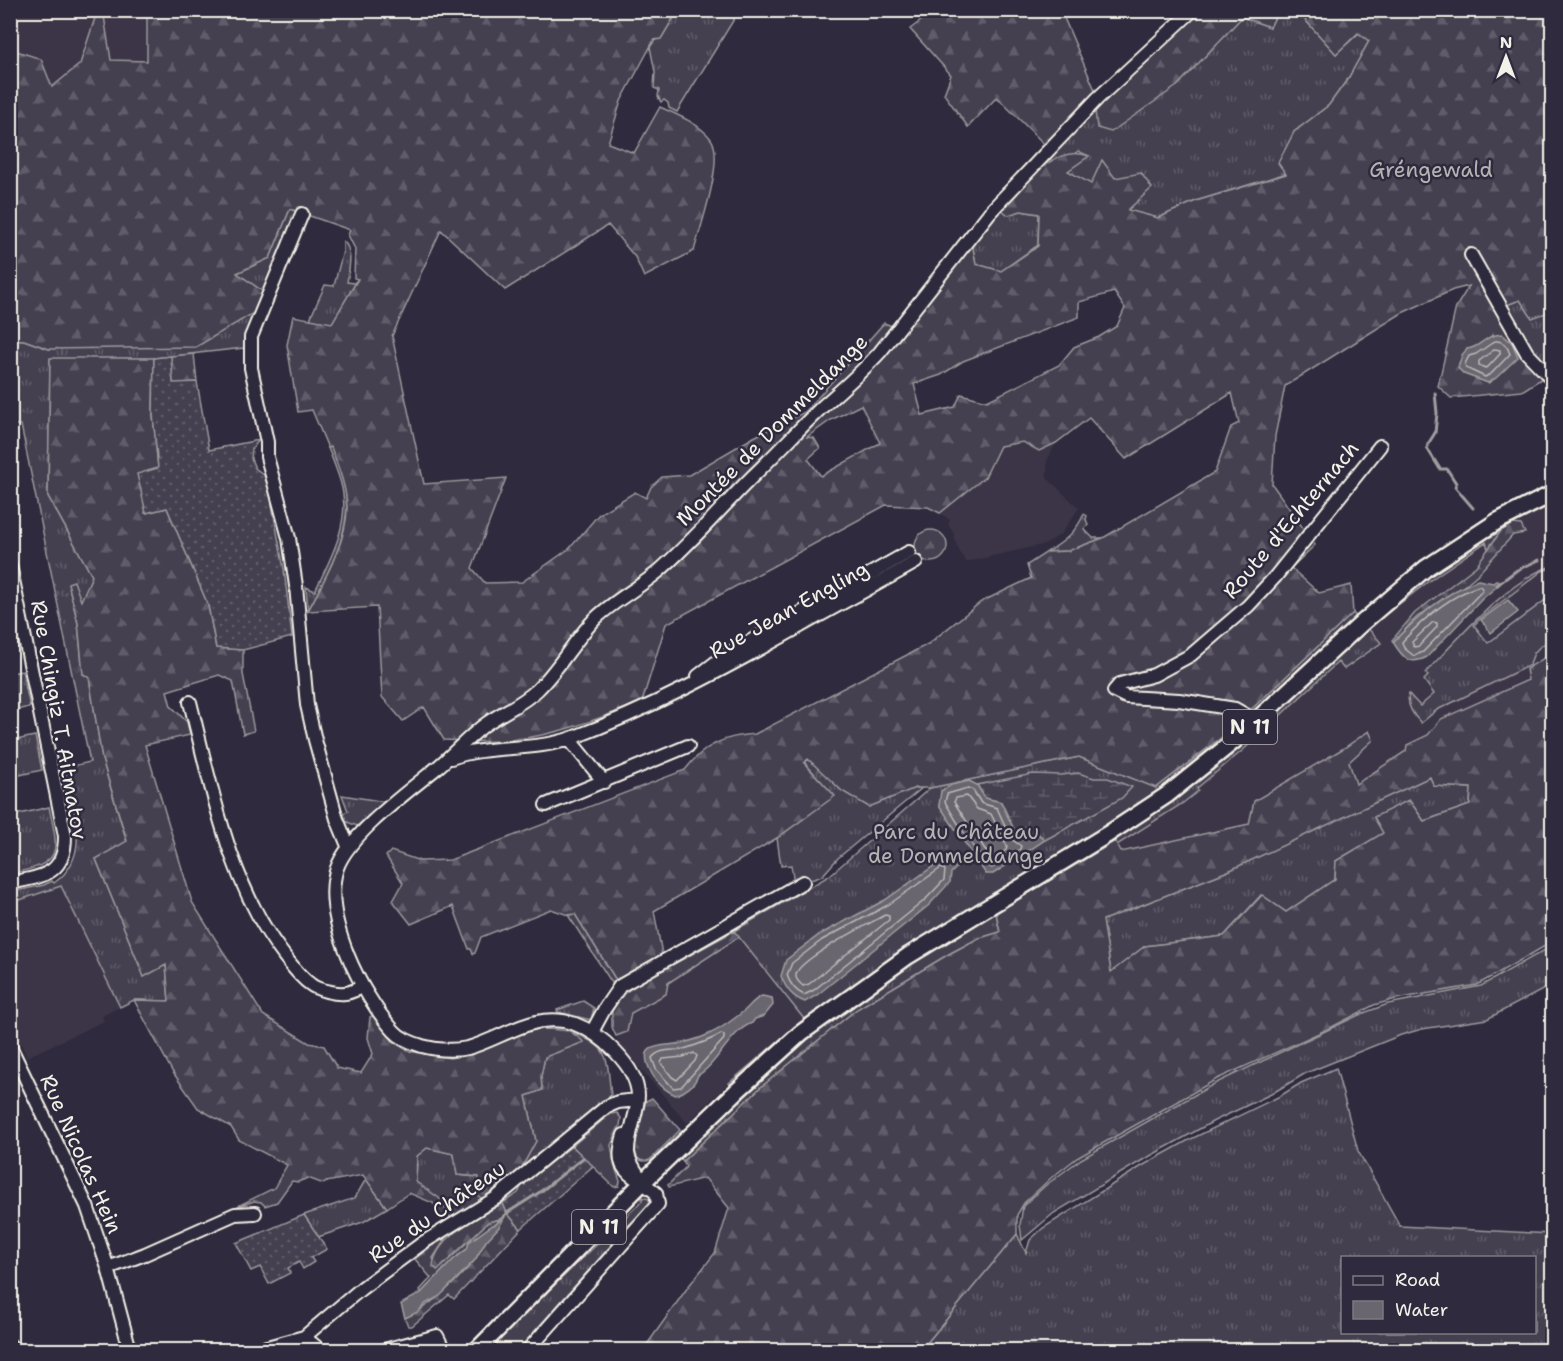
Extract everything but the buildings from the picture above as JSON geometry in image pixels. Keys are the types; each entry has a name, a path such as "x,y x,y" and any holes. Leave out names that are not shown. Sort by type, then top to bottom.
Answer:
{"main road":[{"name":"N 11","path":"477,1350 736,1091 801,1033 917,950 1139,814 1203,767 1426,568 1496,522 1552,494"}],"street":[{"name":"Montée de Dommeldange","path":"348,846 484,725 538,689 597,618 661,569 822,408 861,373 990,212 1098,98 1194,10"},
{"path":"302,214 251,337 251,368 267,442 267,457 288,538 296,586 307,705 337,819 348,846 337,867 334,893 336,917 342,937 362,987 374,1008 397,1035 414,1043 451,1050 469,1047 525,1024 549,1020 572,1023 592,1032 620,1058 632,1073 637,1086 637,1100 628,1149 629,1157 643,1182 656,1193 658,1204 656,1209 628,1235 528,1350"},
{"path":"1471,255 1527,353 1552,380"},
{"name":"Route d'Echternach","path":"1256,721 1235,709 1179,700 1126,697 1114,691 1120,684 1154,675 1191,655 1248,606 1275,577 1380,446"},
{"name":"Rue Jean Engling","path":"447,759 466,752 569,739 654,704 681,690 724,656 912,557"},
{"name":"Rue Chingiz T. Aitmatov","path":"10,565 65,836 65,851 57,866 41,876 10,883"},
{"path":"190,702 211,792 225,834 249,895 272,941 298,974 311,986 344,993 362,987"},
{"path":"569,739 604,782"},
{"path":"546,805 688,746"},
{"path":"592,1032 620,986 803,882"},
{"name":"Rue Nicolas Hein","path":"10,1046 87,1206 108,1268 130,1350"},
{"name":"Rue du Château","path":"256,1350 304,1337 362,1288 424,1242 496,1198 606,1107 618,1102 637,1100"},
{"path":"108,1268 146,1254 235,1214 255,1213"},
{"path":"384,1350 437,1336 442,1346 440,1350"},
{"path":"304,1337 320,1350"},
{"path":"10,1345 14,1350"}],"shaded area":[{"path":"11,11 160,11 158,133 11,128"},
{"path":"1023,442 1039,451 1056,443 1047,461 1047,478 1079,508 1061,534 1046,544 966,562 948,525 950,520 940,513 985,477 1000,446"},
{"path":"1550,505 1552,507 1552,653 1526,669 1528,679 1441,719 1428,735 1407,745 1406,751 1355,784 1250,824 1121,852 1117,845 1198,791 1196,789 1242,751 1338,661 1344,669 1369,632 1362,623 1378,608 1385,615 1491,537"},
{"path":"61,886 120,1007 102,1016 104,1021 27,1057 11,1022 11,903"},
{"path":"734,931 804,1019 729,1083 687,1123 619,1044 612,1027 612,1011 622,995 639,983"}],"green space":[{"name":"Gréngewald","path":"674,10 677,12 661,39 654,40 621,101 608,143 634,153 660,107 694,124 711,139 715,148 713,177 694,251 644,277 635,257 608,225 505,290 441,230 392,336 424,484 506,478 472,568 485,583 522,582 570,548 599,514 635,492 646,498 651,487 662,477 689,475 754,437 805,412 884,323 897,328 972,243 976,264 1001,271 1038,246 1039,214 1021,211 1008,215 1001,209 1029,179 1051,161 1063,155 1076,153 1089,156 1068,171 1091,184 1102,160 1115,178 1141,173 1152,188 1128,210 1158,218 1196,201 1286,174 1278,163 1294,132 1329,105 1349,77 1369,41 1358,33 1336,54 1297,11 1552,11 1552,294 1551,292 1546,313 1532,318 1520,300 1501,307 1547,375 1522,391 1451,398 1438,386 1456,307 1469,286 1453,290 1402,313 1285,386 1275,436 1272,484 1315,545 1291,568 1319,593 1351,585 1353,613 1222,737 1156,788 1079,757 930,788 915,788 869,807 842,791 808,759 804,763 835,796 777,838 654,911 662,954 616,980 575,914 568,915 551,909 481,937 473,954 453,906 411,924 393,901 403,883 386,856 391,851 420,861 450,860 685,770 700,754 716,743 755,734 928,644 981,602 1031,578 1027,565 1047,552 1068,551 1103,538 1215,472 1231,427 1239,423 1232,393 1126,459 1089,418 1056,443 1039,451 1023,442 1000,446 985,477 940,513 928,507 886,505 666,624 642,702 581,724 534,737 490,741 444,740 424,707 403,721 382,697 377,607 308,611 339,547 347,506 343,484 331,447 328,448 312,410 298,412 287,345 293,316 332,323 358,279 354,278 355,249 348,235 350,230 290,209 270,258 237,273 265,293 257,311 196,347 49,349 24,340 11,339 10,53 14,50 41,59 52,87 80,64 95,18 104,16 111,60 147,61 147,11","holes":["1114,292 1125,308 1117,326 1099,337 1074,347 1059,365 987,401 961,394 955,407 922,415 914,384 941,375 963,361 1079,317 1079,302","1493,335 1514,361 1488,383 1464,374 1459,363 1467,349 1473,349","861,405 880,443 821,476 808,459 820,448 814,438 807,437 831,420"]},
{"path":"678,11 739,11 677,112 669,108 668,103 664,100 661,102 658,97 659,90 654,88 655,72 650,47 655,40 661,38"},
{"path":"934,11 1061,11 1098,97 1193,11 1278,11 1270,27 1242,17 1177,86 1111,132 1097,128 1095,110 1098,99 1049,149 997,97 968,127 944,94 951,75 910,29"},
{"path":"1278,11 1297,11 1336,54 1359,33 1369,41 1349,77 1329,105 1294,132 1287,173 1196,201 1158,218 1127,210 1067,171 1089,156 1078,151 1001,209 1008,214 1021,211 1039,214 1038,245 1001,271 976,264 972,243 990,212 1098,98 1177,86 1242,17 1270,27"},
{"path":"290,209 299,212 265,293 237,273 270,258"},
{"path":"343,241 350,254 347,282 354,283 358,279 332,324 310,319 325,285 334,286 343,251"},
{"path":"1551,291 1552,359 1547,375 1501,307 1520,300 1532,317"},
{"path":"257,311 247,334 244,348 154,358 50,359 48,496 92,576 81,602 68,583 78,623 83,674 89,677 102,759 127,842 96,859 144,977 166,964 169,1001 134,1000 120,1007 61,886 11,903 11,892 52,881 54,883 66,872 74,859 77,830 64,768 90,762 21,425 15,425 14,420 11,420 10,339 24,340 49,349"},
{"path":"194,354 197,382 173,384 171,356"},
{"path":"171,356 173,383 197,382 209,450 259,440 252,449 251,459 255,468 264,475 269,489 284,569 292,637 243,650 216,648 208,605 167,508 146,513 137,474 158,468 153,415 154,358"},
{"path":"50,358 154,358 153,415 158,468 145,513 167,508 208,605 216,648 243,650 243,674 254,731 243,734 233,681 219,675 167,691 171,706 187,722 190,735 145,745 192,902 263,1015 309,1043 324,1046 337,1068 361,1073 373,1054 368,1038 370,1017 374,1015 393,1042 409,1051 450,1058 471,1053 526,1030 570,1031 584,1042 545,1057 541,1076 542,1090 526,1096 536,1141 522,1167 483,1199 477,1195 479,1177 457,1175 454,1154 427,1148 417,1156 416,1182 439,1198 451,1219 444,1223 433,1203 409,1193 387,1208 363,1175 321,1183 308,1178 298,1182 292,1181 277,1202 265,1206 261,1202 254,1201 232,1209 274,1188 287,1165 239,1140 231,1127 198,1108 172,1071 134,1000 169,1001 166,965 144,977 96,859 127,841 102,759 89,677 83,674 78,623 68,583 74,581 81,601 92,576 48,496"},
{"path":"1552,359 1552,379 1547,375"},
{"path":"331,447 345,487 346,519 337,551 308,611 306,587 315,591 337,541 343,515 342,488 328,448"},
{"path":"1084,514 1087,516 1088,525 1084,529 1093,538 1103,538 1068,551 1047,552 1069,536"},
{"path":"1513,524 1521,525 1525,533 1513,535 1479,573 1417,617 1393,642 1392,640 1415,613 1476,566 1501,531"},
{"path":"1486,529 1491,537 1501,531 1488,549 1486,542 1433,578 1385,615 1378,608"},
{"path":"931,530 942,535 947,546 942,557 931,562 920,557 915,546 920,535"},
{"path":"1552,566 1542,571 1474,625 1488,643 1552,595 1552,614 1546,618 1552,629 1552,639 1538,649 1530,665 1437,710 1421,723 1411,710 1408,698 1409,694 1420,706 1434,694 1424,680 1428,676 1425,673 1484,612 1519,583 1536,573"},
{"name":"Parc du Château de Dommeldange","path":"1353,613 1381,643 1344,669 1338,662 1183,803 1117,845 1115,841 996,913 1000,932 977,939 949,954 857,1009 761,1087 683,1161 675,1152 736,1091 729,1083 804,1019 734,931 829,876 930,788 1079,757 1156,788 1222,737"},
{"path":"1552,653 1552,942 1477,985 1374,1005 1330,1028 1217,1079 1077,1158 1024,1203 1017,1215 1017,1234 921,1350 643,1350 715,1253 729,1208 705,1178 669,1187 668,1185 686,1167 683,1161 761,1087 857,1009 949,954 977,939 1000,932 996,913 1115,841 1121,852 1249,824 1254,801 1369,731 1373,740 1349,762 1356,784 1406,751 1407,745 1428,735 1441,719 1528,680 1526,669","holes":["1430,777 1434,786 1471,788 1470,805 1424,821 1409,800 1374,817 1383,833 1336,861 1335,879 1286,912 1262,895 1224,936 1145,946 1111,972 1103,920 1228,871"]},
{"path":"22,671 30,707 11,711 11,673"},
{"path":"35,736 42,770 11,777 11,741"},
{"path":"809,759 842,791 869,807 915,788 922,788 838,858 822,876 794,883 791,865 781,866 777,838 834,796 804,762"},
{"path":"1078,773 1094,778 1108,778 1132,787 1122,798 1045,840 1035,831 1023,839 1017,836 1001,802 985,798 977,785 1033,774"},
{"path":"1430,777 1434,786 1471,788 1470,805 1424,821 1409,800 1374,818 1384,833 1336,861 1335,879 1286,912 1261,895 1224,936 1145,946 1111,973 1103,920 1228,871"},
{"path":"342,795 386,802 357,826 347,822 343,813 348,811"},
{"path":"49,807 55,835 54,853 41,865 13,873 10,859 11,816"},
{"path":"575,914 616,980 612,983 568,915"},
{"path":"734,931 739,937 668,983 666,994 631,1013 627,1032 616,1036 612,1027 612,1011 622,995 639,983"},
{"path":"1552,946 1552,985 1487,1019 1422,1029 1401,1035 1306,1073 1271,1094 1214,1121 1141,1161 1054,1213 1022,1240 1020,1225 1023,1206 1046,1185 1081,1159 1214,1084 1361,1014 1388,1004 1481,986"},
{"path":"583,1001 594,1008 591,1020 557,1010"},
{"path":"570,1031 593,1042 604,1054 611,1095 522,1167 536,1141 526,1096 542,1090 541,1076 545,1057 583,1042"},
{"path":"1336,1068 1358,1151 1400,1226 1552,1234 1552,1350 921,1350 1017,1234 1026,1253 1030,1240 1043,1228 1142,1166 1187,1141 1280,1096 1301,1083"},
{"path":"652,1098 680,1130 650,1160 641,1161 635,1149 636,1139 646,1101"},
{"path":"617,1113 621,1118 620,1126 611,1145 620,1181 619,1186 614,1187 572,1146 610,1114"},
{"path":"572,1146 593,1166 521,1229 507,1213 503,1203 518,1193 522,1185"},
{"path":"427,1148 454,1154 457,1175 479,1177 483,1199 451,1219 416,1182 417,1156"},
{"path":"366,1179 387,1208 363,1222 318,1237 304,1215 355,1198"},
{"path":"642,1197 649,1199 649,1207 629,1225 518,1350 487,1350 642,1201"},
{"path":"503,1203 507,1213 521,1229 454,1299 449,1295 412,1326 408,1326 405,1318 433,1300 459,1278 476,1259 484,1243 506,1214 500,1219 488,1222 438,1270 433,1267 441,1246 460,1229"},
{"path":"304,1215 327,1249 311,1258 314,1262 303,1269 299,1262 288,1268 290,1273 269,1284 260,1267 251,1271 236,1243"},
{"path":"500,1219 496,1225 453,1260 421,1293 420,1290 431,1278 415,1259 446,1238 433,1258 438,1270 488,1222"}],"water":[{"path":"1502,334 1512,343 1518,357 1496,378 1488,383 1464,374 1458,368 1462,355 1467,349"},
{"path":"1478,580 1493,583 1497,580 1500,584 1483,598 1427,657 1416,661 1403,656 1393,642 1443,598"},
{"path":"1508,600 1518,612 1491,633 1481,620"},
{"path":"969,781 977,785 985,798 1001,802 1017,836 1023,839 1035,831 1045,840 993,874 986,874 939,805 941,791 951,785"},
{"path":"947,860 956,868 951,873 950,882 929,905 817,995 805,1002 790,992 781,976 786,960 819,935 885,900 941,861"},
{"path":"762,996 772,998 773,1005 764,1016 755,1019 737,1033 689,1088 676,1095 658,1082 647,1061 649,1050 654,1047 689,1041 714,1032"},
{"path":"507,1213 475,1260 440,1296 425,1304 418,1312 405,1318 401,1304 421,1293 467,1249 469,1242 496,1224"}],"waterway":[{"path":"1435,393 1437,413 1435,433 1427,448 1440,469 1447,469 1456,483 1455,487 1473,508"},
{"path":"1497,585 1517,570 1539,560"},
{"path":"955,865 971,854"},
{"path":"507,1213 540,1192 583,1158"}]}
